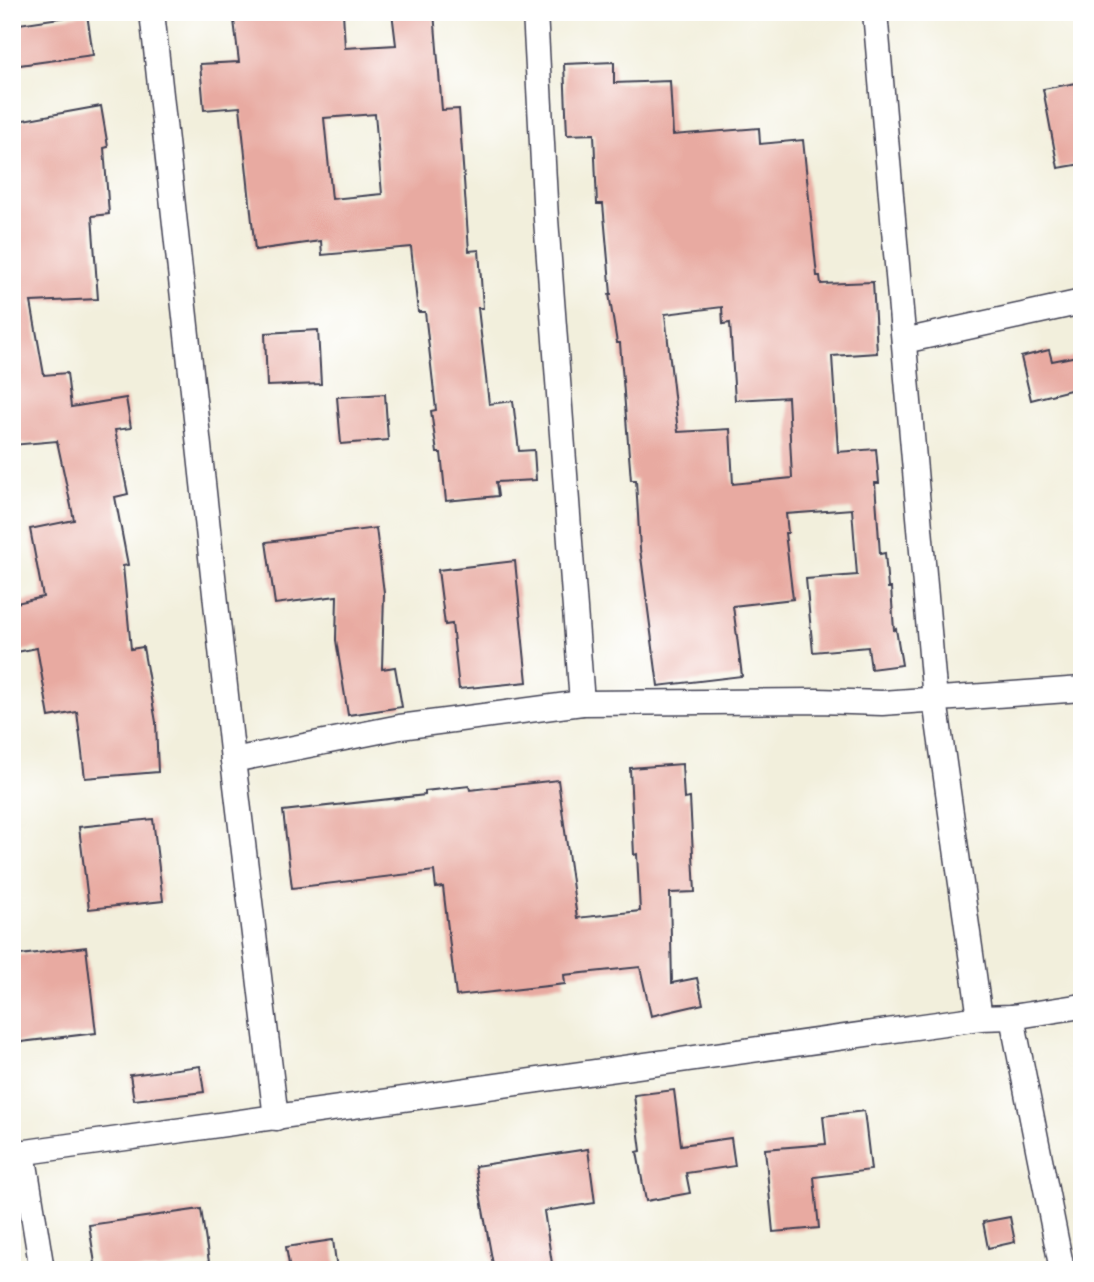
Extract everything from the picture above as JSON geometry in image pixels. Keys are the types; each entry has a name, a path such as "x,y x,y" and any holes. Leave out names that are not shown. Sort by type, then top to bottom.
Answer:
{"street":[{"path":"152,12 233,760 276,1118"},
{"path":"535,12 546,219 582,704"},
{"path":"875,12 935,700 979,1018"},
{"path":"904,341 1082,302"},
{"path":"233,760 400,727 582,704 804,701 882,703 1082,689"},
{"path":"42,1270 18,1153 979,1018 1012,1017 1082,1006"},
{"path":"1012,1017 1062,1270"}],"building":[{"path":"233,12 343,12 345,48 396,45 392,12 434,12 442,110 459,109 469,251 479,250 483,308 478,308 489,404 513,401 519,451 534,450 536,480 496,482 498,496 446,501 441,453 437,453 431,411 436,410 425,312 418,312 411,247 322,255 321,241 255,250 240,107 204,110 200,64 239,62","holes":["375,114 382,194 332,199 324,118"]},
{"path":"87,14 93,55 12,66 12,25"},
{"path":"614,62 614,83 670,81 673,135 759,128 760,144 803,140 817,276 820,276 821,284 873,282 877,353 832,356 838,452 876,449 879,483 875,483 880,554 885,553 894,630 896,629 902,665 871,669 868,647 813,652 806,579 857,575 852,509 786,514 788,533 785,533 793,599 733,606 742,676 658,686 640,549 636,480 631,480 620,343 617,343 609,294 603,204 597,204 594,134 567,135 564,64","holes":["722,307 723,324 730,323 735,400 788,397 792,478 733,484 730,429 678,432 665,314"]},
{"path":"1082,82 1082,164 1058,168 1043,89"},
{"path":"101,106 108,147 104,148 109,214 92,216 98,299 31,302 44,375 67,373 71,407 126,398 131,428 115,430 128,494 115,497 128,565 123,566 131,649 143,647 156,722 158,772 85,778 77,712 49,717 37,648 12,653 12,604 43,597 30,529 74,520 57,441 12,445 12,122"},
{"path":"318,330 321,384 267,386 265,333"},
{"path":"1049,350 1052,361 1082,355 1082,387 1031,400 1021,357"},
{"path":"385,394 388,440 341,444 337,397"},
{"path":"376,528 384,593 382,669 395,667 402,707 348,715 336,640 337,596 275,604 266,542"},
{"path":"515,561 527,682 459,689 452,624 445,625 438,570"},
{"path":"682,764 684,799 690,798 695,892 670,893 672,983 697,978 703,1004 651,1016 640,967 564,975 565,984 456,996 443,887 436,888 434,871 292,888 283,811 425,795 425,791 469,786 470,790 558,780 577,918 640,911 630,768"},
{"path":"153,819 163,901 89,909 79,827"},
{"path":"86,947 96,1033 12,1043 12,956"},
{"path":"200,1066 204,1092 134,1100 130,1075"},
{"path":"674,1090 681,1145 731,1138 735,1166 686,1173 690,1193 646,1201 637,1152 641,1151 634,1095"},
{"path":"864,1111 871,1170 814,1177 819,1228 773,1232 765,1149 826,1144 823,1116"},
{"path":"588,1149 595,1203 544,1211 553,1270 494,1270 475,1166"},
{"path":"201,1209 209,1262 159,1270 96,1270 89,1225"},
{"path":"1010,1217 1015,1242 988,1248 983,1222"},
{"path":"333,1240 337,1270 290,1270 286,1247"}]}
